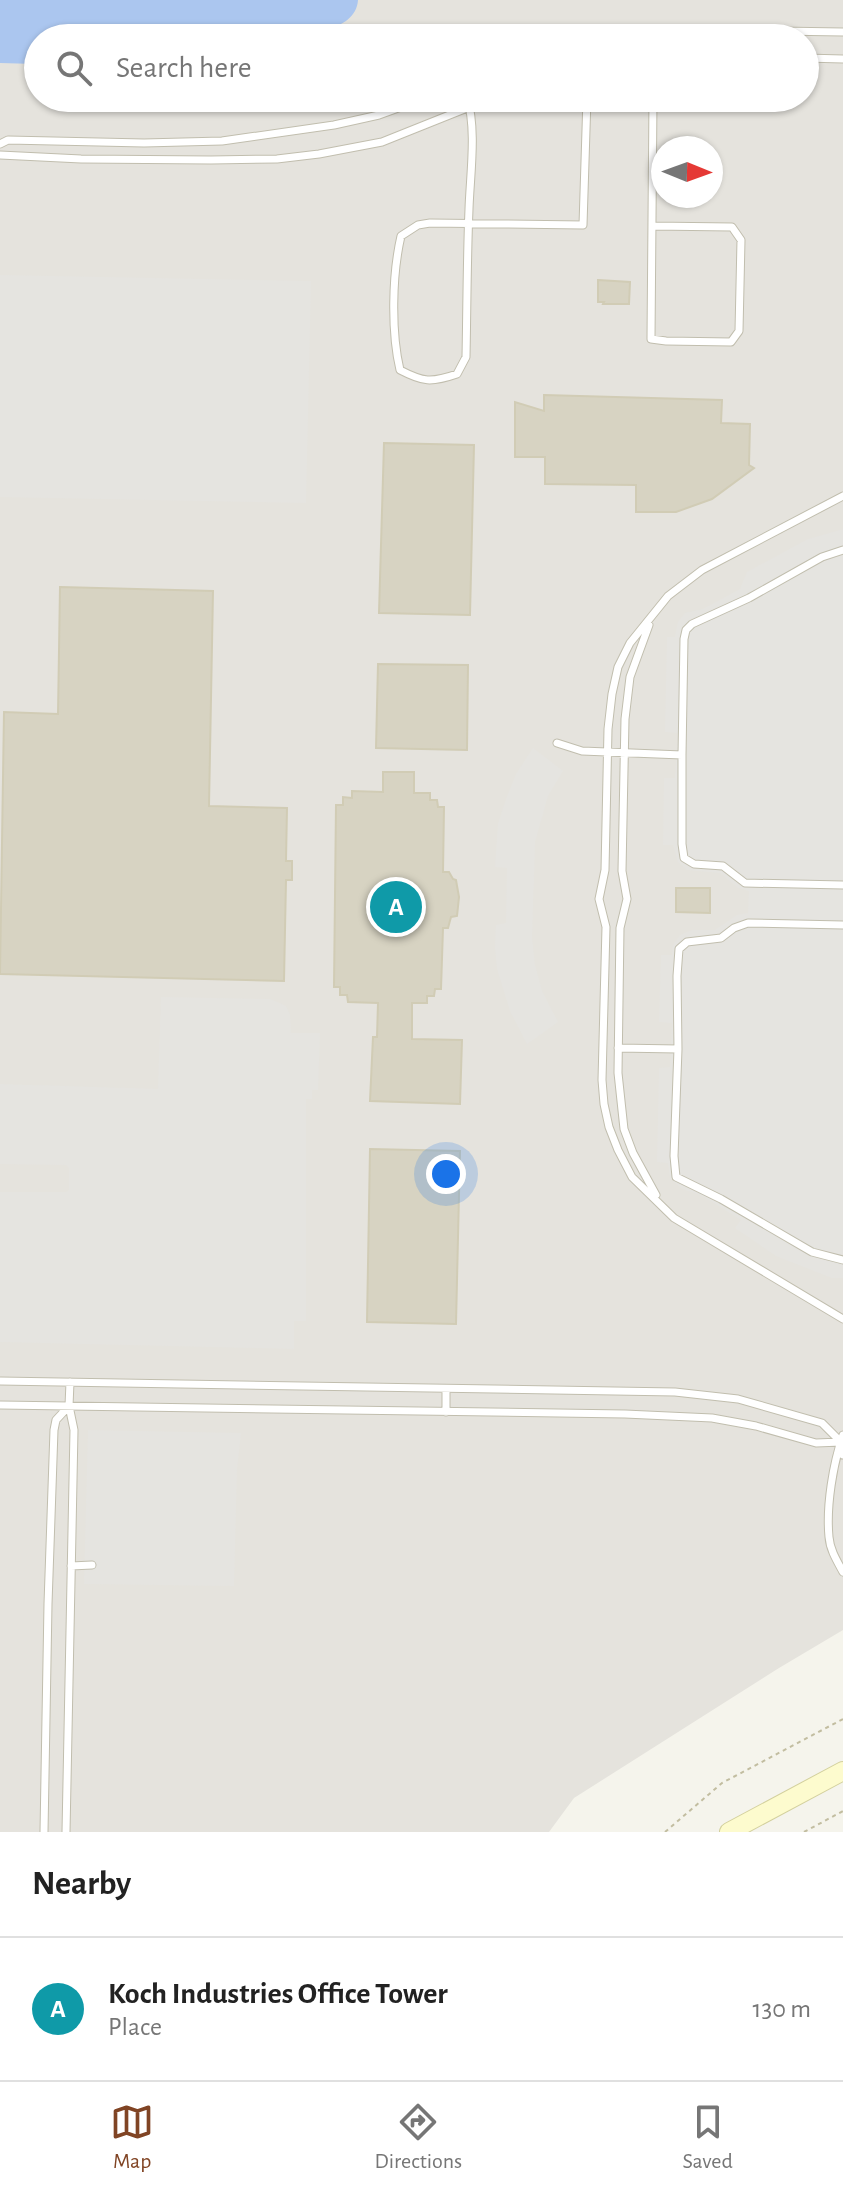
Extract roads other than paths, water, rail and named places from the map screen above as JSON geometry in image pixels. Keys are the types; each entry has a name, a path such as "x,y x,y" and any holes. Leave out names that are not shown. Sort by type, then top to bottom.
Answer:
{"main road":[{"path":"729,1832 843,1771"}],"lane":[{"path":"819,32 843,32"},
{"path":"819,58 843,59"},
{"path":"0,144 8,140 222,141 334,125 387,112"},
{"path":"0,155 197,160 291,157 382,142 457,112"},
{"path":"470,112 471,143 468,223 466,357 457,374 440,380 421,381 400,370 395,350 395,261 401,236 418,225 468,223 583,225 587,112"},
{"path":"652,226 732,227 741,240 739,331 731,342 651,339 653,112"},
{"path":"843,496 702,570 668,596 630,643 618,667 610,705 605,870 599,899 606,929 602,1080 606,1116 632,1177 674,1218 843,1319"},
{"path":"843,550 822,557 749,598 692,624 686,630 682,755 684,858 694,864 723,866 745,883 843,885"},
{"path":"652,617 630,677 624,752 622,871 627,899 620,928 618,1073 624,1129 633,1153 661,1204"},
{"path":"557,743 582,751 682,755"},
{"path":"605,870 622,871"},
{"path":"843,925 748,923 734,928 721,938 687,942 679,949 674,1156 676,1177 721,1199 812,1252 843,1260"},
{"path":"606,929 620,928"},
{"path":"618,1048 678,1049"},
{"path":"0,1381 713,1395 822,1423 842,1438 843,1455"},
{"path":"66,1832 74,1430 69,1406 70,1382"},
{"path":"446,1389 446,1412"},
{"path":"0,1405 625,1414 712,1418 756,1426 816,1443 842,1438"},
{"path":"44,1832 54,1430 56,1420 69,1406"},
{"path":"842,1438 832,1484 829,1538 832,1552 843,1572"},
{"path":"71,1566 92,1565"}],"water":[{"path":"0,0 358,0 355,11 341,24 24,24 24,64 0,63"}],"place":[{"name":"Koch Industries Office Tower","path":"396,907"}]}
